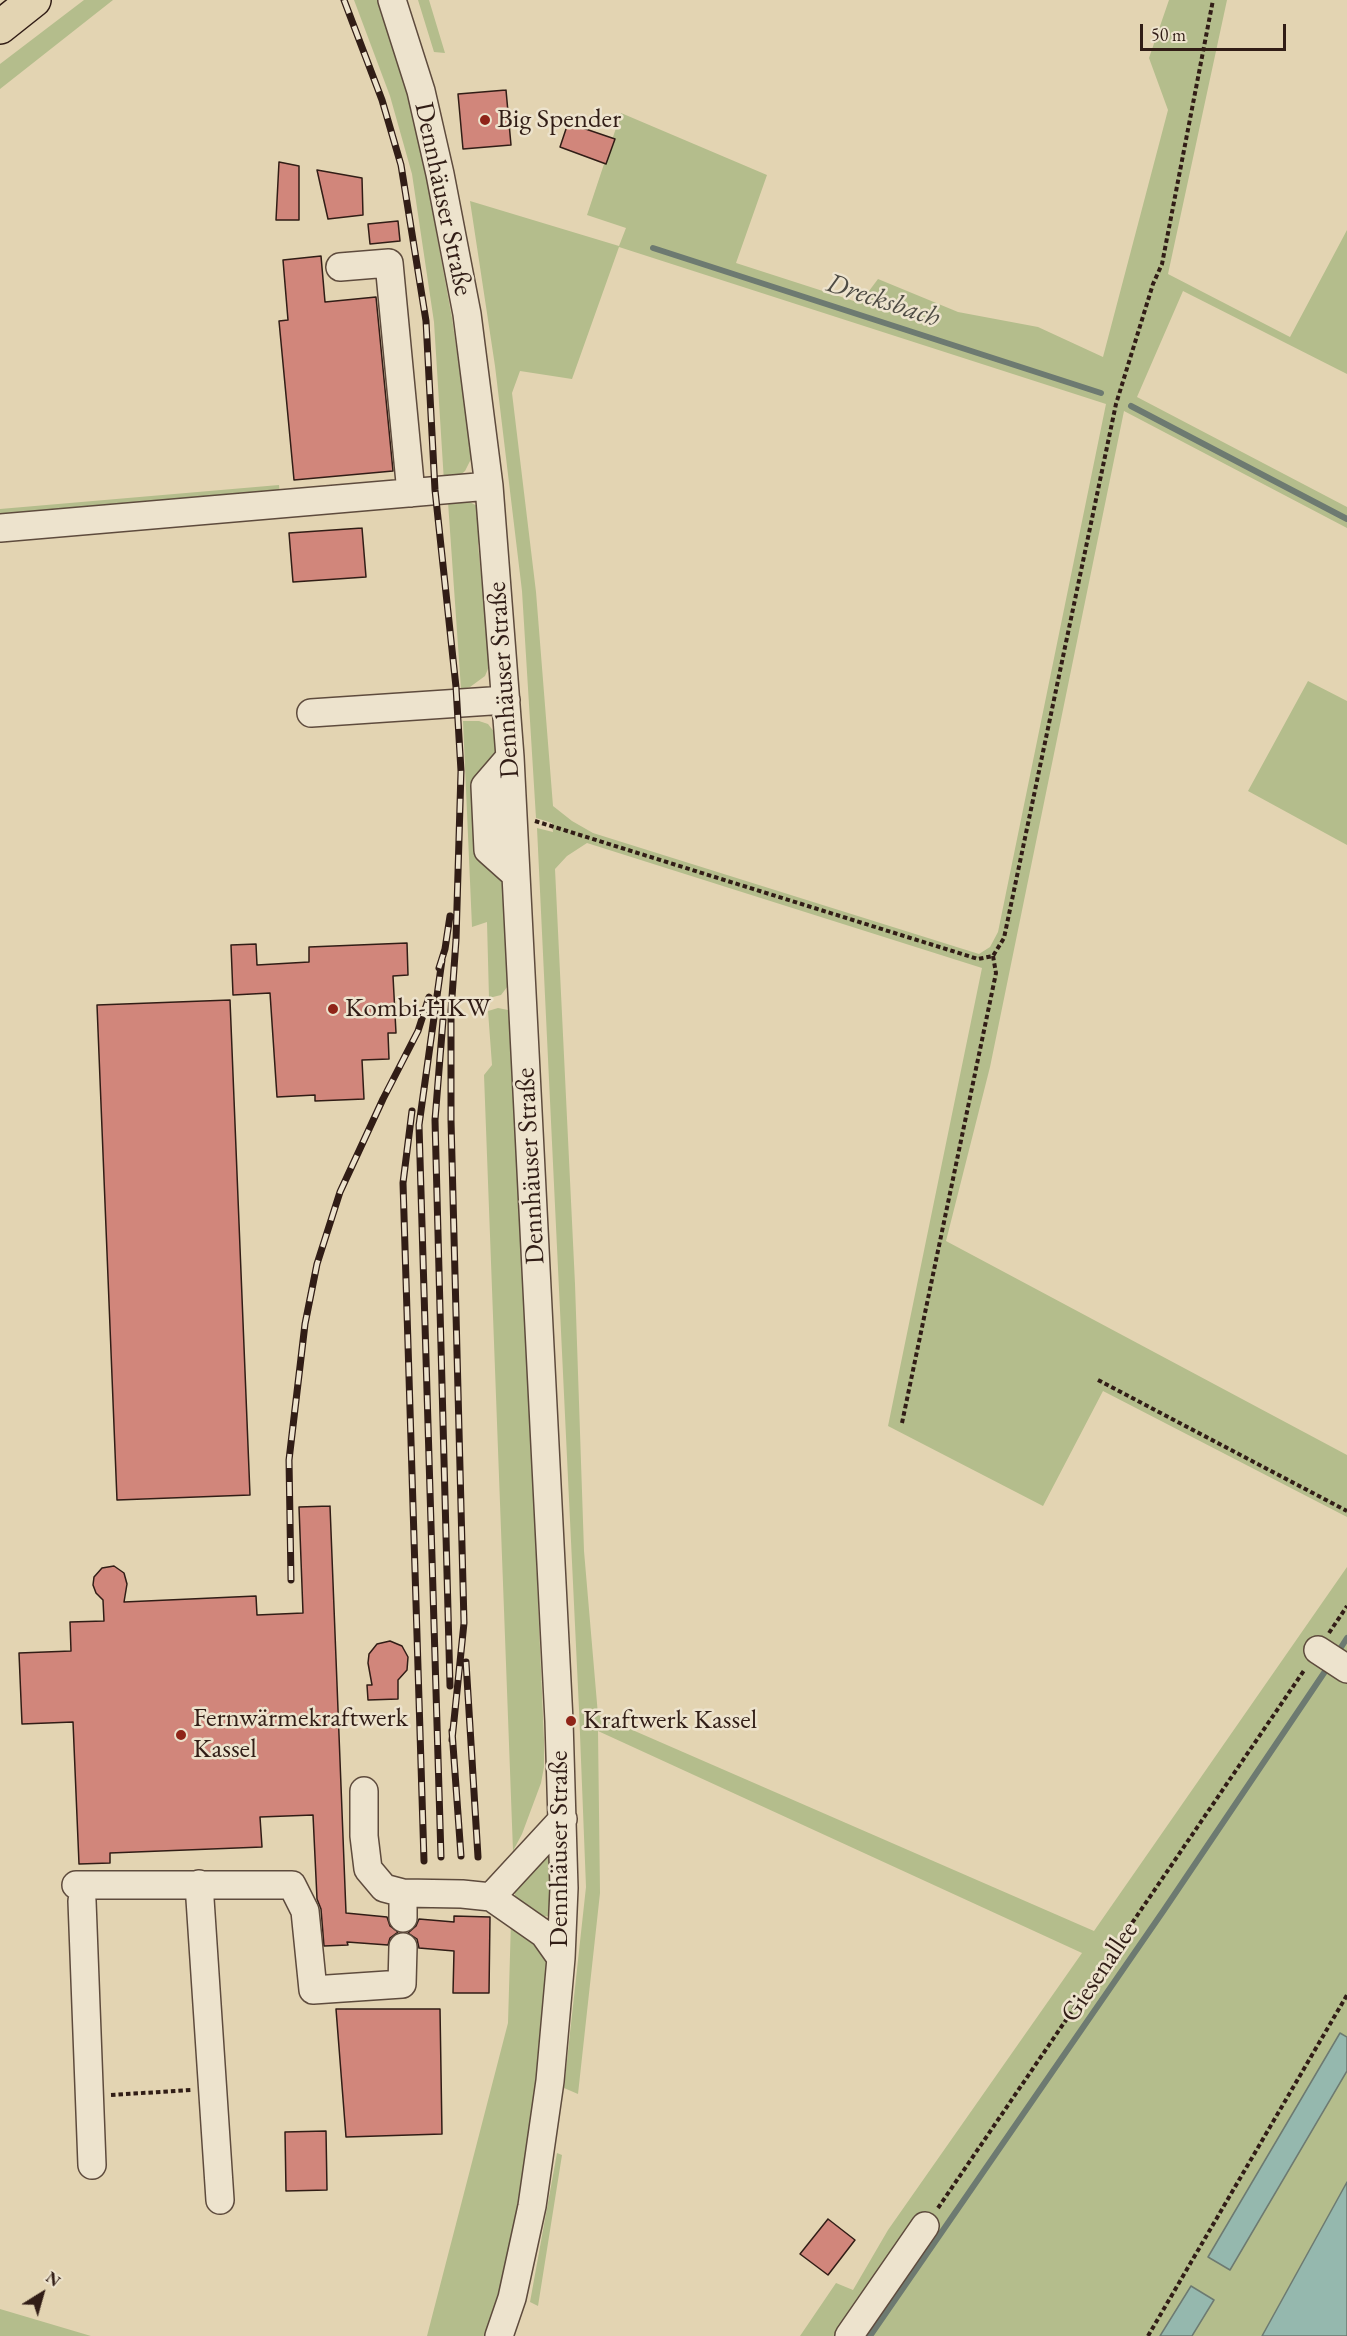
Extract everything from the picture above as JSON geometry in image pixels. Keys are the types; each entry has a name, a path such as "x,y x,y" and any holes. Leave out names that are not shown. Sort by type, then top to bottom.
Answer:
{"highway":[{"path":"0,27 34,0"}],"street":[{"name":"Dennhäuser Straße","path":"392,0 421,91 440,174 467,314 489,486 507,700 563,1819 564,1888 561,1959 550,2081 534,2194 512,2298 499,2336"},
{"path":"340,267 389,263 411,493"},
{"path":"0,528 489,486"},
{"path":"311,713 507,700"},
{"path":"510,757 485,786 488,850 516,875"},
{"path":"1318,1650 1347,1669"},
{"path":"364,1791 364,1836 368,1869 403,1905 462,1894 491,1898 544,1934 561,1959"},
{"path":"491,1898 563,1819"},
{"path":"199,1884 220,2200"},
{"path":"92,2165 79,1893 199,1884 292,1885 305,1911 313,1990 402,1984 403,1947"},
{"path":"849,2336 926,2226"}],"path":[{"path":"902,1423 996,973 993,956 1004,938 1116,404 1153,284 1162,264 1213,0"},
{"path":"513,814 978,959 993,956"},
{"path":"1098,1380 1347,1511"},
{"name":"Giesenallee","path":"926,2226 1347,1606"},
{"path":"1148,2336 1347,1995"},
{"path":"136,2093 212,2089"}],"green space":[{"path":"84,0 113,0 0,89 0,64"},
{"path":"354,0 379,0 411,95 452,318 472,457 465,471 456,479 444,482 434,322 412,174 390,96"},
{"path":"418,0 429,0 445,53 434,52"},
{"path":"1169,0 1227,0 1168,274 1290,337 1347,230 1347,374 1183,291 1137,397 1347,507 1347,528 1124,411 990,1067 946,1241 1347,1455 1347,1517 1103,1391 1043,1506 888,1426 982,968 587,843 567,856 555,869 575,1284 584,1551 598,1715 1094,1931 1347,1567 1347,2182 1262,2336 800,2336 836,2283 853,2290 888,2230 1082,1953 598,1731 600,1893 578,2094 564,2088 586,1887 537,828 553,832 552,823 536,818 522,591 495,366 470,201 619,246 626,228 587,215 621,113 767,175 736,263 860,303 878,279 958,312 1038,327 1103,357 1168,110 1149,58","holes":["619,247 1106,404 998,932 990,947 979,954 593,833 572,821 553,806 536,592 512,393 520,371 572,379"]},
{"path":"279,485 282,515 0,540 0,509"},
{"path":"468,501 479,507 482,529 478,545 490,664 485,676 470,687 461,689 448,502"},
{"path":"1308,681 1347,701 1347,845 1248,791"},
{"path":"463,721 479,721 488,724 498,737 511,982 501,995 489,998 487,922 472,927"},
{"path":"498,1008 508,1010 515,1015 513,1023 544,1740 544,1767 541,1783 522,1834 513,1851 484,1075 492,1065 488,1011"},
{"path":"542,1850 553,1854 553,1907 548,1916 535,1919 515,1902 515,1883"},
{"path":"511,1921 539,1941 549,1959 538,2079 519,2204 500,2294 486,2336 427,2336 508,2023"},
{"path":"557,2153 562,2155 538,2306 530,2302"},
{"path":"0,2309 91,2336 0,2336"}],"water":[{"path":"1340,2033 1347,2037 1347,2071 1230,2270 1208,2257"},
{"path":"1347,2182 1347,2336 1262,2336"},
{"path":"1191,2286 1214,2300 1192,2336 1160,2336"}],"building":[{"name":"Big Spender","path":"506,90 511,145 463,149 458,94"},
{"path":"568,123 615,139 606,164 560,147"},
{"path":"279,162 299,166 299,220 276,220"},
{"path":"317,170 362,178 363,215 328,219"},
{"path":"398,221 400,241 370,244 368,224"},
{"path":"321,256 325,302 376,297 393,471 294,480 279,321 288,320 283,260"},
{"path":"362,528 366,577 293,582 289,533"},
{"name":"Kombi-HKW","path":"407,943 408,975 393,976 396,1033 388,1033 389,1059 362,1060 364,1099 315,1101 315,1095 277,1097 270,993 233,995 231,945 256,944 257,965 309,962 309,947"},
{"path":"230,1000 250,1495 117,1500 97,1005"},
{"name":"Fernwärmekraftwerk Kassel","path":"330,1506 346,1913 387,1917 390,1926 398,1932 390,1938 388,1945 347,1942 348,1945 324,1946 321,1909 317,1899 313,1815 260,1817 262,1847 110,1853 110,1863 79,1864 73,1722 22,1724 19,1653 71,1651 70,1622 104,1621 103,1600 96,1593 93,1585 94,1577 102,1568 114,1566 124,1573 127,1584 124,1602 256,1596 257,1615 303,1613 299,1507"},
{"path":"390,1641 402,1646 408,1657 407,1670 398,1680 398,1699 368,1700 367,1685 372,1685 368,1663 369,1654 377,1644"},
{"path":"454,1916 490,1917 489,1993 453,1993 454,1951 419,1948 417,1939 408,1933 416,1926 419,1919 454,1922"},
{"path":"336,2009 440,2009 442,2134 346,2137"},
{"path":"326,2131 327,2190 286,2191 285,2132"},
{"path":"828,2219 855,2240 828,2275 800,2254"}],"waterway":[{"name":"Drecksbach","path":"653,248 1101,393"},
{"name":"Drecksbach","path":"1131,406 1347,519"},
{"path":"1338,1652 1347,1638"},
{"path":"870,2336 1164,1910 1328,1667"}],"railway":[{"path":"344,0 382,100 401,165 426,321 435,490 456,687 461,771 456,940 451,1011 451,1120 464,1623 452,1740"},
{"path":"439,968 445,949 450,916"},
{"path":"441,1857 419,1125 442,960"},
{"path":"291,1580 289,1460 305,1324 317,1264 340,1192 383,1099 418,1031 429,997"},
{"path":"443,1020 435,1120 450,1686"},
{"path":"412,1111 403,1183 424,1861"},
{"path":"466,1662 478,1857"},
{"path":"452,1731 461,1856"}],"place":[{"name":"Big Spender","path":"485,120"},
{"name":"Kombi-HKW","path":"333,1009"},
{"name":"Kraftwerk Kassel","path":"571,1721"},
{"name":"Fernwärmekraftwerk Kassel","path":"181,1735"}]}
